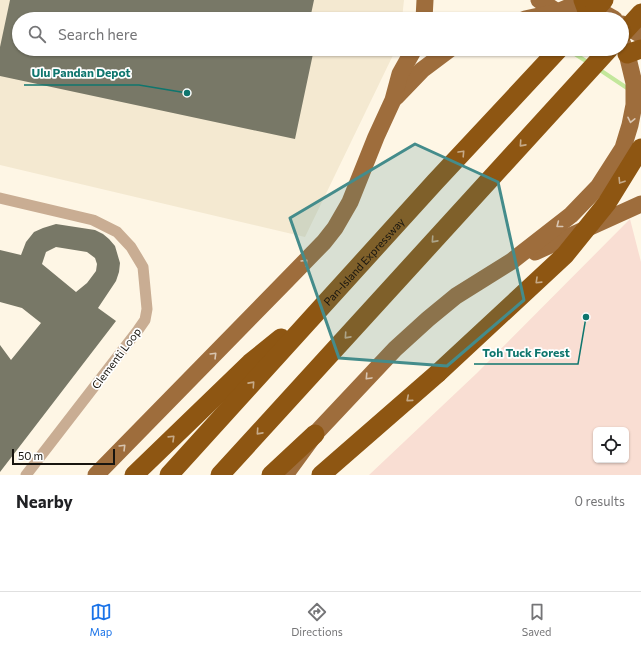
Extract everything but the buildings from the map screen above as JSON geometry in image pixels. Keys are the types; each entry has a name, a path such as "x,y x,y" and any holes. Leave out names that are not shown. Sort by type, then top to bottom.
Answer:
{"highway":[{"path":"584,5 604,0"},
{"path":"629,26 641,13"},
{"name":"Pan-Island Expressway","path":"169,475 552,56"},
{"path":"220,475 603,56"},
{"path":"321,475 438,373 565,255 607,203 641,148"},
{"path":"134,475 250,363 289,333 311,319"},
{"path":"272,475 315,434"}],"main road":[{"path":"424,12 425,0"},
{"path":"539,0 558,12"},
{"path":"569,12 584,5 598,12"},
{"path":"629,28 641,34"},
{"path":"285,475 315,434 395,349 456,296 512,261 571,216 598,187 623,148 630,125 634,105 634,83 630,51"},
{"path":"96,475 324,242 335,228 350,202 376,137 393,100 400,74 410,56"},
{"path":"393,100 422,70 441,56"},
{"path":"512,261 641,204"}],"street":[{"name":"Clementi Loop","path":"0,198 93,220 117,232 131,247 143,267 147,309 145,320 138,330 26,475"}],"highlighted area":[{"path":"415,144 498,182 524,300 447,366 339,358 290,218"}],"shaded area":[{"path":"0,0 404,0 403,12 12,12 12,56 393,56 305,237 0,165"},
{"path":"630,219 641,262 641,475 369,475 477,373"}],"waterway":[{"path":"578,56 589,63"},
{"path":"597,68 627,88"}],"place":[{"name":"Ulu Pandan Depot","path":"187,93"},
{"name":"Toh Tuck Forest","path":"586,317"}]}
